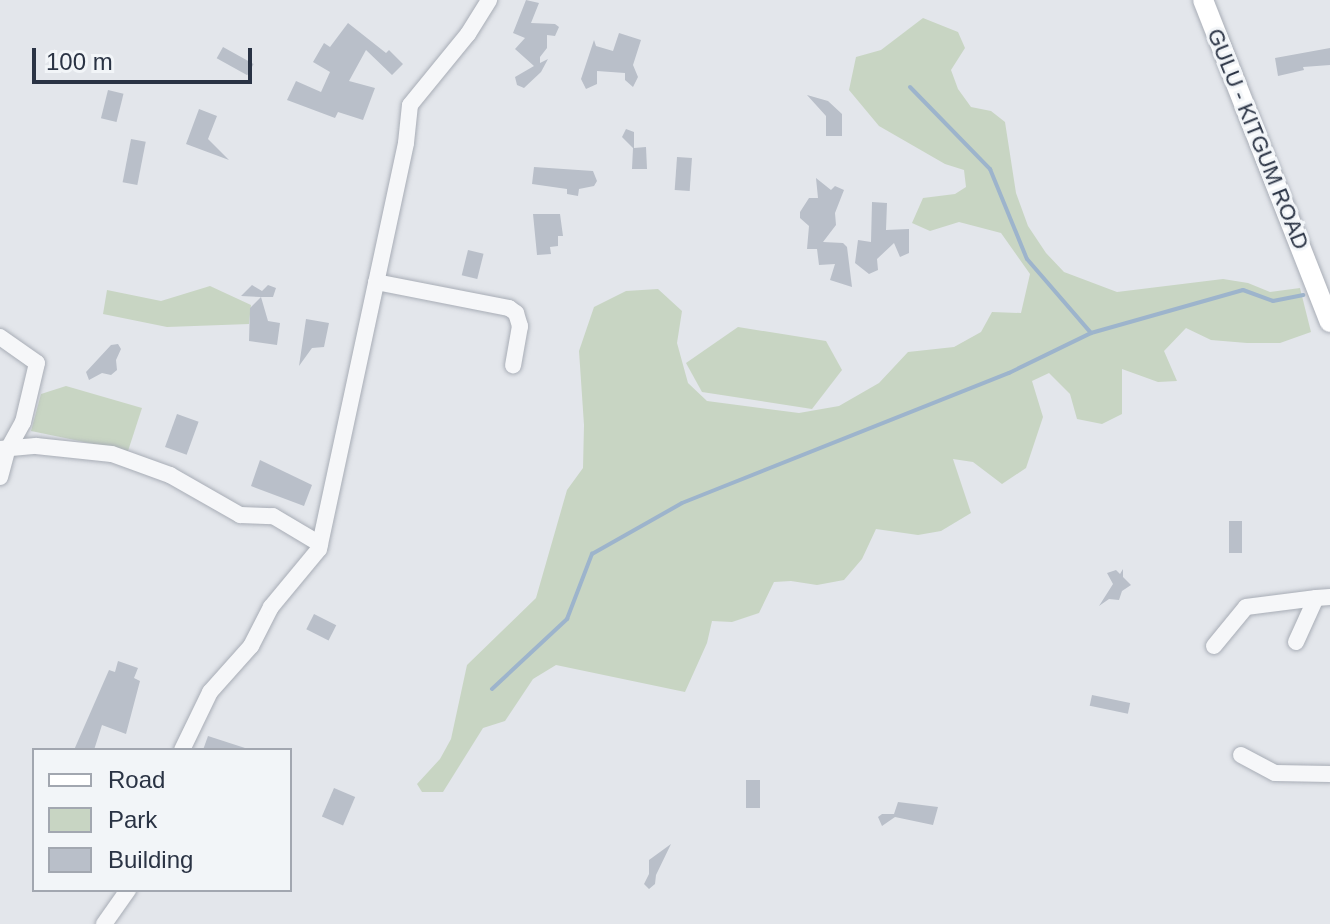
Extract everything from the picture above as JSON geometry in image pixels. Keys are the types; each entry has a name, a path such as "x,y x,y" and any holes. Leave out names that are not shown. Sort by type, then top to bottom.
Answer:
{"main road":[{"name":"GULU - KITGUM ROAD","path":"1203,0 1330,322"}],"street":[{"path":"183,748 210,692 251,646 271,607 320,544 410,105 468,34 489,0"},
{"path":"376,282 509,308 516,313 520,326 513,365"},
{"path":"0,337 37,363 23,422 3,450 0,477"},
{"path":"3,450 36,446 112,454 170,475 240,515 273,516 320,544"},
{"path":"1296,642 1323,597"},
{"path":"1214,646 1246,607 1323,597"},
{"path":"1241,755 1275,773 1330,774"},
{"path":"104,924 127,892"}],"green space":[{"path":"923,18 958,32 965,48 951,70 958,89 971,107 991,111 1005,122 1016,193 1028,226 1046,253 1064,272 1117,292 1223,279 1248,283 1270,292 1300,288 1311,332 1280,343 1247,343 1211,340 1186,328 1164,351 1177,381 1158,382 1122,369 1122,414 1102,424 1077,419 1070,394 1049,373 1032,381 1043,417 1026,468 1002,484 973,462 953,459 971,513 941,531 918,535 876,529 862,559 844,580 817,585 774,582 759,613 732,622 712,621 707,643 685,692 556,665 533,679 505,721 483,728 443,792 422,792 417,784 440,759 451,739 467,665 536,598 567,490 583,468 584,425 579,351 594,307 626,291 658,289 682,311 677,343 688,383 707,401 799,413 839,406 879,383 908,352 954,347 981,332 992,312 1021,313 1030,274 1001,233 959,222 930,231 912,223 923,198 955,194 966,187 964,170 945,164 879,126 849,90 856,57 881,50"},
{"path":"210,286 251,305 249,324 167,327 103,314 107,290 161,301"},
{"path":"738,327 826,341 842,370 812,409 702,392 686,363"},
{"path":"66,386 142,408 128,451 31,431 41,394"}],"building":[{"path":"526,0 539,3 531,23 555,24 559,27 555,36 547,35 547,48 540,57 540,63 548,59 541,72 524,88 517,85 515,77 534,66 515,49 525,38 513,33"},
{"path":"348,23 386,53 389,50 403,64 392,75 366,50 349,81 375,88 363,120 338,112 335,118 287,100 296,81 321,92 330,72 313,62 324,43 330,47"},
{"path":"619,33 641,40 633,65 638,77 633,87 625,80 625,73 597,71 597,84 586,89 581,79 594,40 596,46 613,51"},
{"path":"223,47 254,64 247,75 217,58"},
{"path":"1330,48 1330,65 1303,67 1304,70 1278,76 1275,58"},
{"path":"108,90 124,94 117,122 101,118"},
{"path":"807,95 828,101 842,114 842,136 826,136 826,116"},
{"path":"199,109 217,116 208,139 229,160 186,144"},
{"path":"626,129 634,132 634,148 646,147 647,169 632,169 633,148 622,137"},
{"path":"131,139 146,142 137,185 123,182"},
{"path":"677,157 692,158 690,191 675,190"},
{"path":"534,167 593,171 597,181 594,186 579,189 578,196 567,194 567,189 532,184"},
{"path":"816,178 831,190 835,186 844,190 835,213 836,225 823,242 843,243 847,247 852,287 830,280 835,264 819,265 817,249 807,249 809,226 800,218 800,212 809,198 818,198"},
{"path":"872,202 887,203 886,230 909,229 909,253 900,257 894,243 877,259 878,270 869,274 855,263 858,240 871,242"},
{"path":"533,214 560,214 563,236 558,236 558,246 550,247 551,254 537,255"},
{"path":"468,250 484,254 477,279 462,275"},
{"path":"252,285 262,291 268,285 276,288 273,297 241,296"},
{"path":"261,297 268,321 280,323 277,345 249,341 250,308"},
{"path":"306,319 329,323 324,347 312,348 299,366"},
{"path":"118,344 121,349 116,360 117,370 111,375 102,373 89,380 86,372 111,345"},
{"path":"177,414 199,422 187,455 165,447"},
{"path":"260,460 312,485 304,506 251,486"},
{"path":"1229,521 1242,521 1242,553 1229,553"},
{"path":"1123,569 1123,577 1131,585 1122,591 1119,600 1109,599 1099,606 1113,584 1107,573 1116,570 1120,574"},
{"path":"314,614 336,625 329,640 306,629"},
{"path":"118,661 138,668 134,678 140,681 126,734 102,725 95,748 75,748 109,670 115,672"},
{"path":"1092,695 1130,703 1128,714 1090,706"},
{"path":"208,736 245,748 204,748"},
{"path":"746,780 760,780 760,808 746,808"},
{"path":"334,788 355,797 343,826 322,817"},
{"path":"898,802 938,807 933,825 895,817 882,826 878,817 894,814"},
{"path":"671,844 656,875 655,884 649,889 644,884 649,874 649,860"}],"waterway":[{"path":"910,87 990,169 1027,259 1091,333"},
{"path":"492,689 567,619 592,554 682,503 1009,373 1091,333 1243,290 1273,301 1303,295"}]}
